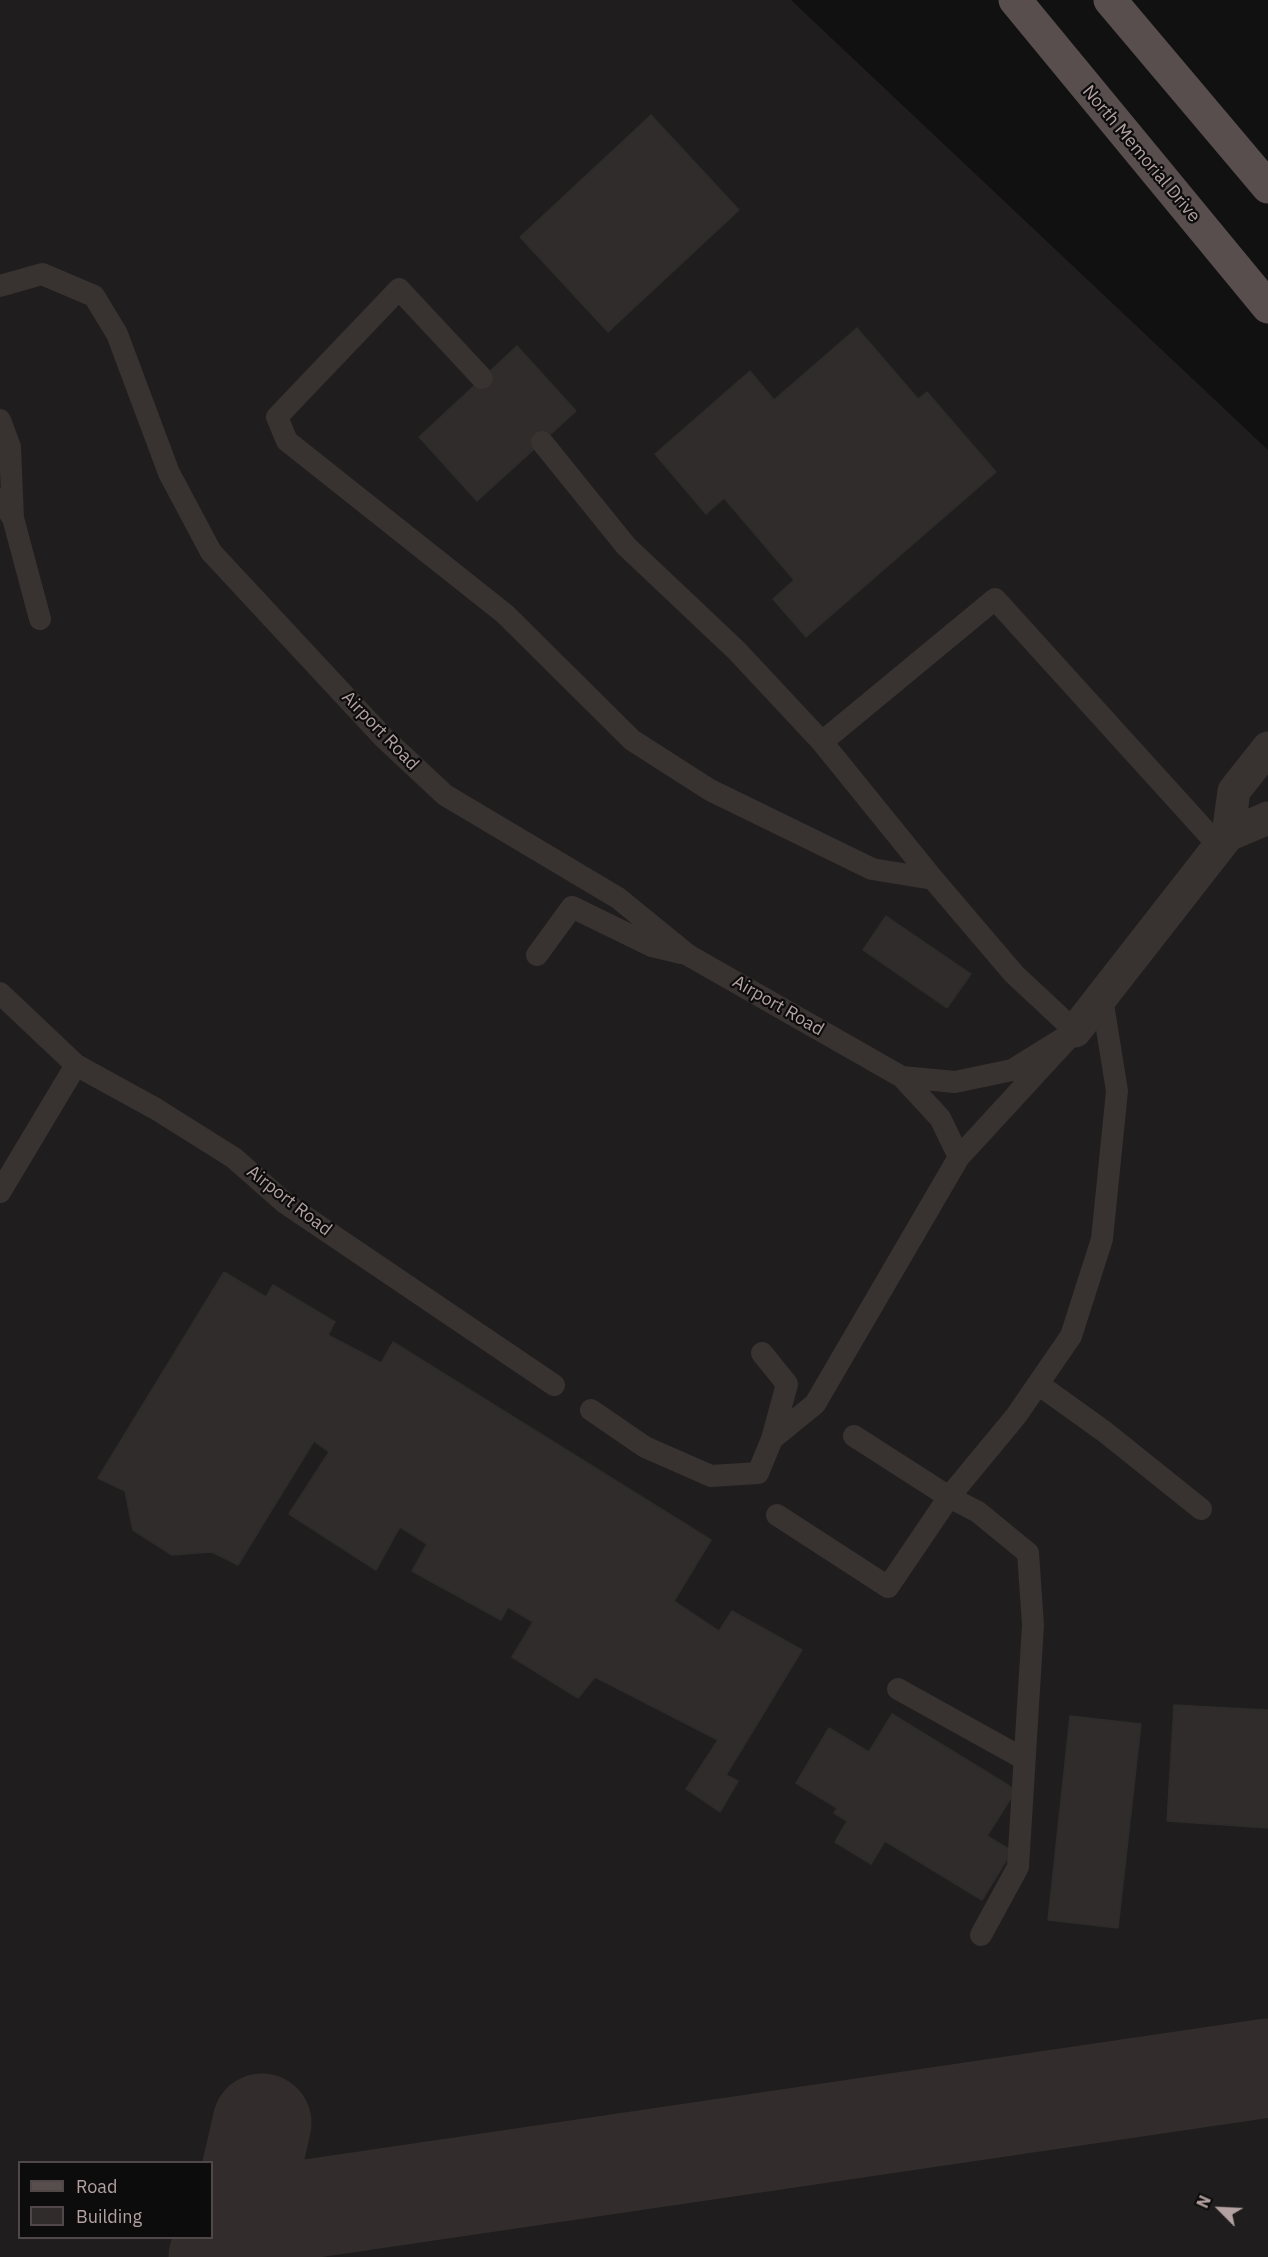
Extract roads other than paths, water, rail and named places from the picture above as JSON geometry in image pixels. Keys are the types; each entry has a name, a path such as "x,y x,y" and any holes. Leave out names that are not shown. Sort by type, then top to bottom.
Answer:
{"main road":[{"name":"North Memorial Drive","path":"1015,0 1268,307"},
{"path":"1111,0 1268,187"}],"street":[{"name":"Airport Road","path":"1224,840 1234,791 1268,748"},
{"name":"Airport Road","path":"1075,1031 1224,840 1268,818"}],"lane":[{"name":"Airport Road","path":"0,286 42,274 94,296 117,334 168,472 211,552 384,738 445,795 618,898 688,955 902,1077 940,1118 959,1157"},
{"path":"482,378 399,289 277,417 288,441 505,614 632,740 710,790 872,869 933,879"},
{"path":"0,420 10,447 13,518 40,619"},
{"path":"542,442 626,546 737,651 822,742 933,879 1014,974 1075,1031"},
{"path":"0,499 13,518"},
{"path":"822,742 995,599 1224,840"},
{"path":"537,955 572,907 652,946 688,955"},
{"name":"Airport Road","path":"0,993 76,1065 156,1109 234,1158 285,1203 554,1385"},
{"path":"777,1515 888,1587 949,1497 1017,1416 1071,1336 1102,1239 1118,1091 1102,998"},
{"name":"Airport Road","path":"902,1077 955,1082 1012,1070 1075,1031"},
{"name":"Airport Road","path":"591,1410 645,1447 711,1476 758,1473 772,1439 815,1404 959,1157 1075,1031"},
{"path":"0,1192 76,1065"},
{"path":"762,1353 787,1384 772,1439"},
{"path":"1038,1384 1105,1432 1201,1509"},
{"path":"854,1436 949,1497 978,1512 1028,1553 1033,1624 1018,1867 981,1935"},
{"path":"898,1689 1024,1759"}]}
